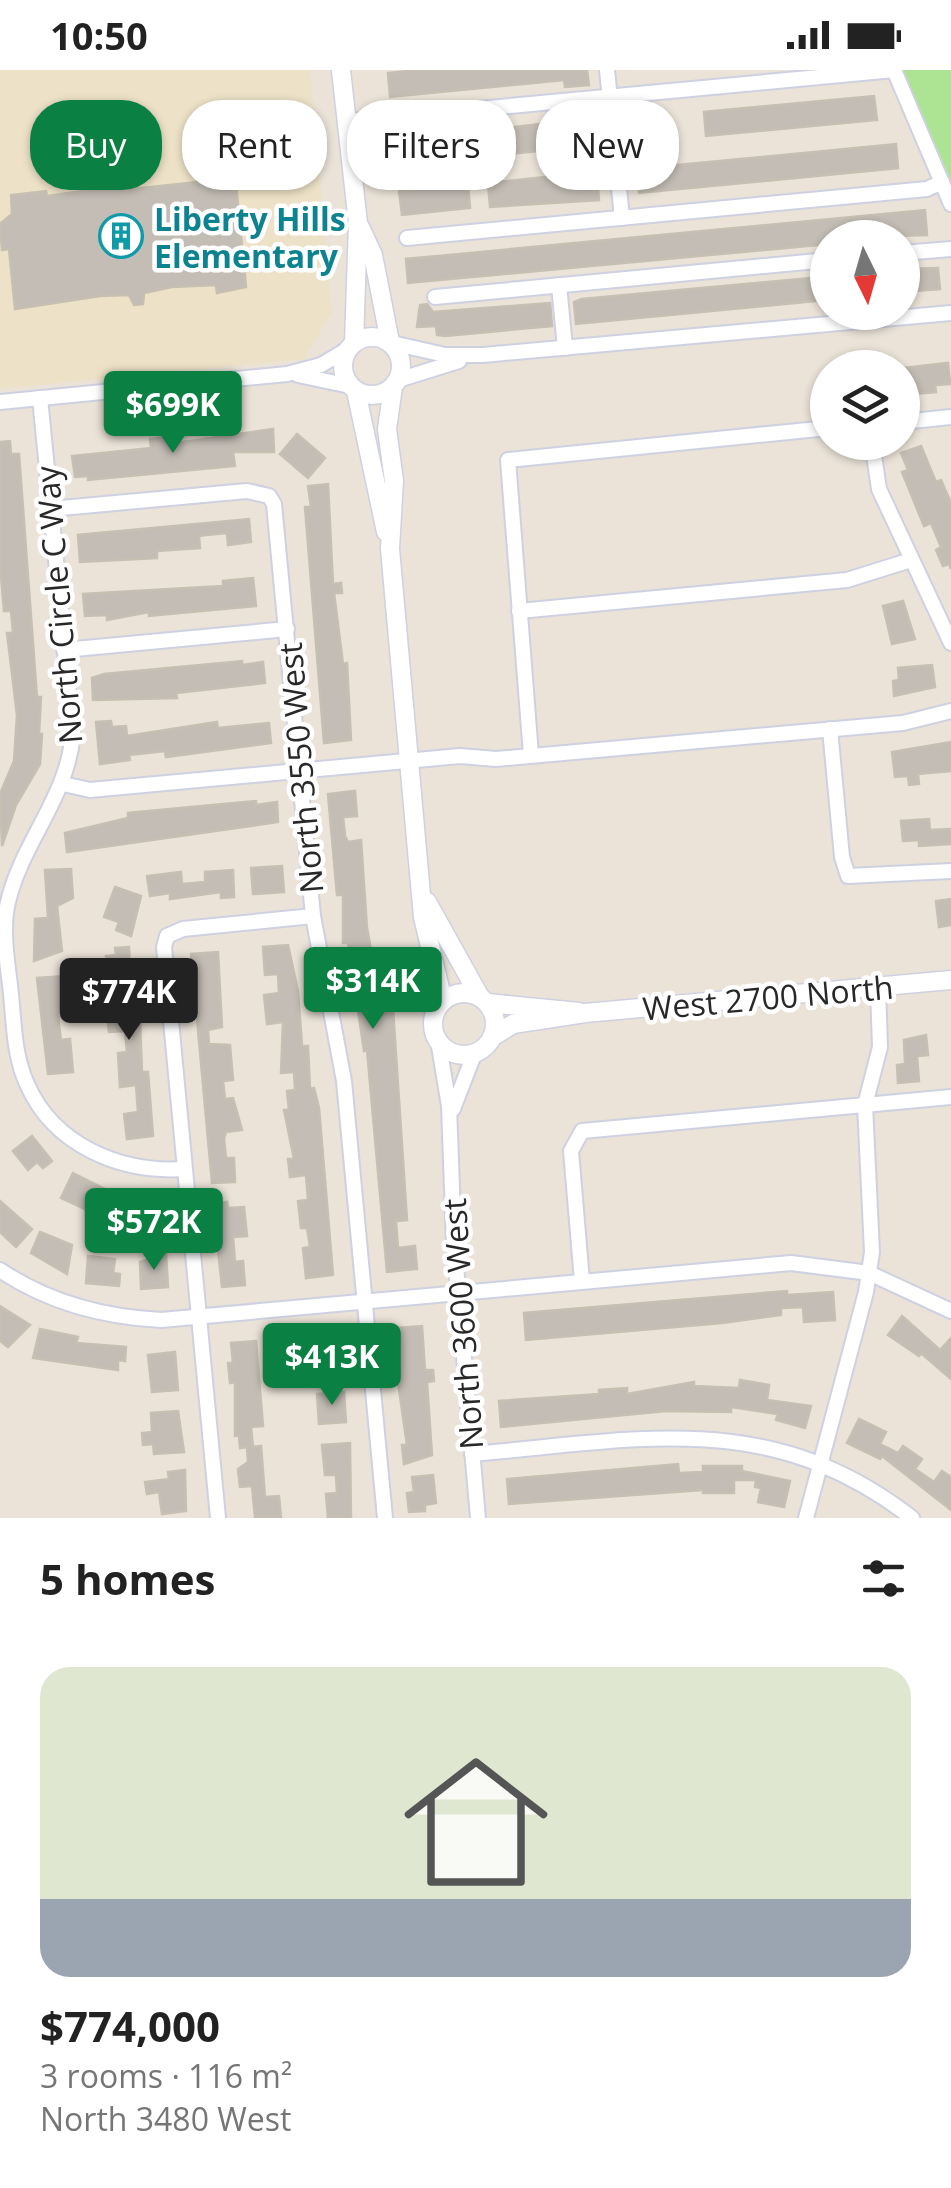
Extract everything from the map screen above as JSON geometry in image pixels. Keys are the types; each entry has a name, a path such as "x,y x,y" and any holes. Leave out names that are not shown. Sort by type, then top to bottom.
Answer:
{"street":[{"path":"608,70 622,218"},
{"path":"516,106 894,70 951,204"},
{"path":"344,74 347,103"},
{"path":"407,238 927,189 942,182"},
{"path":"355,190 358,223 351,346 343,364 353,388 390,548 423,917 443,1001 434,1020 438,1040 454,1053 475,1052 492,1038 495,1018 464,962 432,916 422,887"},
{"path":"358,223 373,255 391,343 402,365 386,429 394,482 390,548"},
{"path":"920,252 951,249"},
{"path":"435,296 810,262"},
{"path":"559,285 565,348"},
{"path":"0,402 287,374 320,365 369,337 445,355 482,355 951,313"},
{"path":"287,374 372,396 482,355"},
{"name":"North Circle C Way","path":"40,398 73,732 63,784 7,904 6,997 26,1084 52,1121 102,1158 120,1165 184,1169"},
{"path":"920,420 951,416"},
{"path":"530,756 508,460 810,430"},
{"path":"875,460 879,489 951,643"},
{"name":"North 3550 West","path":"50,509 246,491 269,496 277,514 313,916 344,1081 385,1518"},
{"path":"518,611 847,580 911,560"},
{"path":"64,650 287,630"},
{"path":"63,784 90,790 411,760 530,756 903,723 951,711"},
{"path":"830,729 842,858 848,876 951,871"},
{"path":"218,1518 164,947 167,936 183,929 313,916"},
{"name":"West 2700 North","path":"492,1038 513,1024 585,1013 951,980"},
{"path":"806,1518 868,1273 873,1221 864,1105 880,1046 878,988"},
{"path":"443,1001 461,993 484,1000"},
{"name":"West 2700 North","path":"484,1000 585,1013"},
{"name":"North 3600 West","path":"438,1040 451,1129 458,1292 478,1518"},
{"name":"North 3600 West","path":"451,1129 460,1081 475,1052"},
{"path":"582,1281 571,1150 577,1135 594,1128 950,1097 951,1108"},
{"path":"0,1270 23,1285 81,1310 136,1319 200,1318 791,1264 868,1273 951,1310"},
{"path":"472,1454 703,1436 751,1442 820,1463 868,1486 912,1518"}],"shaded area":[{"path":"0,70 310,70 313,100 182,100 182,190 321,190 332,312 304,359 0,389"}],"green space":[{"path":"903,70 951,70 951,181"}],"building":[{"path":"587,70 589,85 565,87 564,80 390,97 388,73"},
{"path":"874,96 877,120 706,136 704,112"},
{"path":"536,125 536,151 516,153 516,127"},
{"path":"896,144 898,168 679,189 679,165"},
{"path":"536,178 536,190 598,190 599,200 490,207 489,190 516,190 516,180"},
{"name":"Liberty Hills Elementary","path":"182,184 182,190 237,190 246,287 217,293 216,285 172,287 144,293 143,304 134,305 129,295 15,309 9,249 2,250 0,224 12,214 11,195 162,190 162,186"},
{"path":"468,190 470,208 402,215 399,191"},
{"path":"925,210 927,235 920,235 920,220 819,220"},
{"path":"810,221 810,246 408,283 406,259"},
{"path":"938,268 940,289 920,291 920,269"},
{"path":"810,278 810,302 576,324 574,302"},
{"path":"550,303 552,326 445,336 437,335 436,326 417,327 420,305 427,304 433,312"},
{"path":"948,363 950,384 935,385 936,392 920,393 920,366"},
{"path":"273,429 274,452 233,452 235,466 88,480 88,476 75,477 72,456 151,448 150,439 176,436 176,443"},
{"path":"297,434 325,458 308,478 280,454"},
{"path":"10,441 11,454 19,454 42,734 40,764 16,805 2,846 0,794 14,761 17,715 7,633 13,633 11,611 4,611 0,564 0,442"},
{"path":"920,446 936,482 941,480 951,503 951,569 949,564 943,566 936,550 941,547 931,523 924,526 902,472 908,470 904,460 920,460"},
{"path":"328,484 333,584 341,583 342,593 334,593 343,664 347,663 351,740 324,743 305,507 311,507 308,486"},
{"path":"249,519 251,542 228,545 227,533 206,535 199,536 200,548 157,551 157,558 80,562 78,535"},
{"path":"253,578 256,606 149,616 149,612 107,620 107,615 85,616 83,594 223,586 223,581"},
{"path":"903,601 915,639 892,644 883,606"},
{"path":"242,661 242,665 263,662 265,683 176,693 177,698 93,700 92,678 104,674"},
{"path":"932,665 935,687 894,696 893,681 899,680 898,668"},
{"path":"111,721 112,727 126,726 127,736 217,722 218,728 269,723 271,743 166,757 165,751 129,755 130,760 100,764 96,722"},
{"path":"951,742 951,771 918,774 919,784 909,785 908,776 895,777 892,752"},
{"path":"355,791 357,816 343,817 345,836 348,842 361,840 367,928 375,971 380,971 382,1010 393,1009 407,1220 396,1221 398,1248 415,1246 417,1269 387,1272 367,1050 364,1051 357,1003 353,1003 348,943 343,943 343,895 337,895 328,794"},
{"path":"256,801 256,805 277,802 278,822 67,852 65,833 128,818 128,813"},
{"path":"929,819 930,830 951,829 951,844 919,846 919,840 903,841 901,821"},
{"path":"282,866 284,892 253,894 251,868"},
{"path":"71,869 73,898 57,906 62,951 34,961 35,919 48,918 45,870"},
{"path":"233,870 234,897 221,898 221,892 170,899 170,893 150,896 147,876 181,872 182,884 205,882 205,872"},
{"path":"115,887 141,896 131,936 116,930 119,922 104,917"},
{"path":"951,899 951,925 939,927 936,901"},
{"path":"288,945 298,991 302,1046 308,1046 310,1089 314,1088 319,1108 333,1275 306,1278 303,1248 310,1247 307,1228 301,1228 298,1201 308,1200 306,1175 290,1177 288,1159 294,1159 284,1110 289,1110 287,1091 295,1090 294,1072 281,1073 283,1022 267,1024 264,995 279,993 278,974 265,975 263,947"},
{"path":"129,947 131,996 139,995 142,1072 148,1072 153,1136 127,1139 124,1114 138,1112 136,1085 120,1087 118,1053 127,1052 125,1031 109,1032 107,1014 114,1014 106,956 116,955 115,948"},
{"path":"218,952 222,1027 208,1030 209,1044 230,1045 233,1080 223,1081 225,1099 233,1098 242,1130 226,1132 224,1138 226,1158 234,1158 235,1182 212,1183 191,954"},
{"path":"65,976 74,1008 58,1009 59,1025 61,1040 70,1039 73,1072 48,1074 37,978"},
{"path":"926,1035 928,1055 917,1056 919,1081 898,1083 897,1065 905,1064 904,1040"},
{"path":"32,1136 52,1161 43,1168 37,1162 28,1170 13,1151"},
{"path":"73,1173 107,1190 95,1214 96,1187 87,1210 61,1198"},
{"path":"121,1194 161,1201 156,1229 121,1227"},
{"path":"0,1201 32,1229 16,1247 0,1232"},
{"path":"227,1202 228,1208 244,1207 247,1236 233,1237 235,1262 243,1261 245,1285 222,1287 213,1204"},
{"path":"40,1232 72,1245 67,1274 31,1253"},
{"path":"166,1254 168,1287 141,1289 140,1262"},
{"path":"88,1256 115,1259 113,1273 120,1274 119,1286 86,1283"},
{"path":"787,1291 787,1295 833,1292 835,1320 804,1322 803,1307 781,1308 781,1315 722,1323 526,1340 524,1313"},
{"path":"0,1306 30,1325 8,1347 0,1341"},
{"path":"902,1316 940,1350 951,1338 951,1379 921,1353 919,1356 888,1335"},
{"path":"422,1326 425,1370 433,1370 434,1381 427,1382 432,1455 404,1464 402,1445 407,1445 393,1348 398,1348 397,1328"},
{"path":"40,1329 78,1337 76,1343 126,1347 125,1361 118,1360 118,1370 33,1358"},
{"path":"341,1333 344,1369 318,1372 314,1335"},
{"path":"256,1341 263,1426 251,1427 253,1447 261,1446 265,1497 279,1496 281,1518 255,1518 252,1486 240,1487 238,1469 248,1462 247,1447 240,1448 239,1435 235,1436 235,1382 230,1383 228,1363 233,1363 231,1343"},
{"path":"175,1352 178,1390 152,1392 148,1355"},
{"path":"740,1380 769,1385 767,1400 811,1406 805,1428 776,1420 778,1414 731,1407 731,1412 666,1411 501,1427 499,1401 599,1394 599,1390 627,1388 627,1394 694,1382 694,1386 739,1388"},
{"path":"344,1392 346,1422 319,1424 317,1394"},
{"path":"178,1411 184,1452 154,1454 153,1444 143,1445 142,1433 152,1432 151,1413"},
{"path":"859,1419 886,1432 880,1444 898,1453 903,1446 922,1459 915,1469 934,1482 942,1471 951,1477 951,1510 882,1456 880,1459 847,1443"},
{"path":"350,1443 351,1518 328,1518 326,1494 337,1493 336,1475 325,1475 322,1445"},
{"path":"678,1464 679,1473 703,1472 703,1466 742,1466 742,1471 790,1481 784,1507 758,1502 761,1488 755,1487 756,1480 734,1480 734,1493 703,1490 509,1504 507,1479"},
{"path":"185,1470 186,1511 162,1514 159,1492 147,1494 145,1482 169,1479 168,1472"},
{"path":"433,1475 436,1503 425,1505 425,1511 409,1512 407,1493 414,1492 412,1477"}],"place":[{"name":"Liberty Hills Elementary","path":"121,236"}]}
